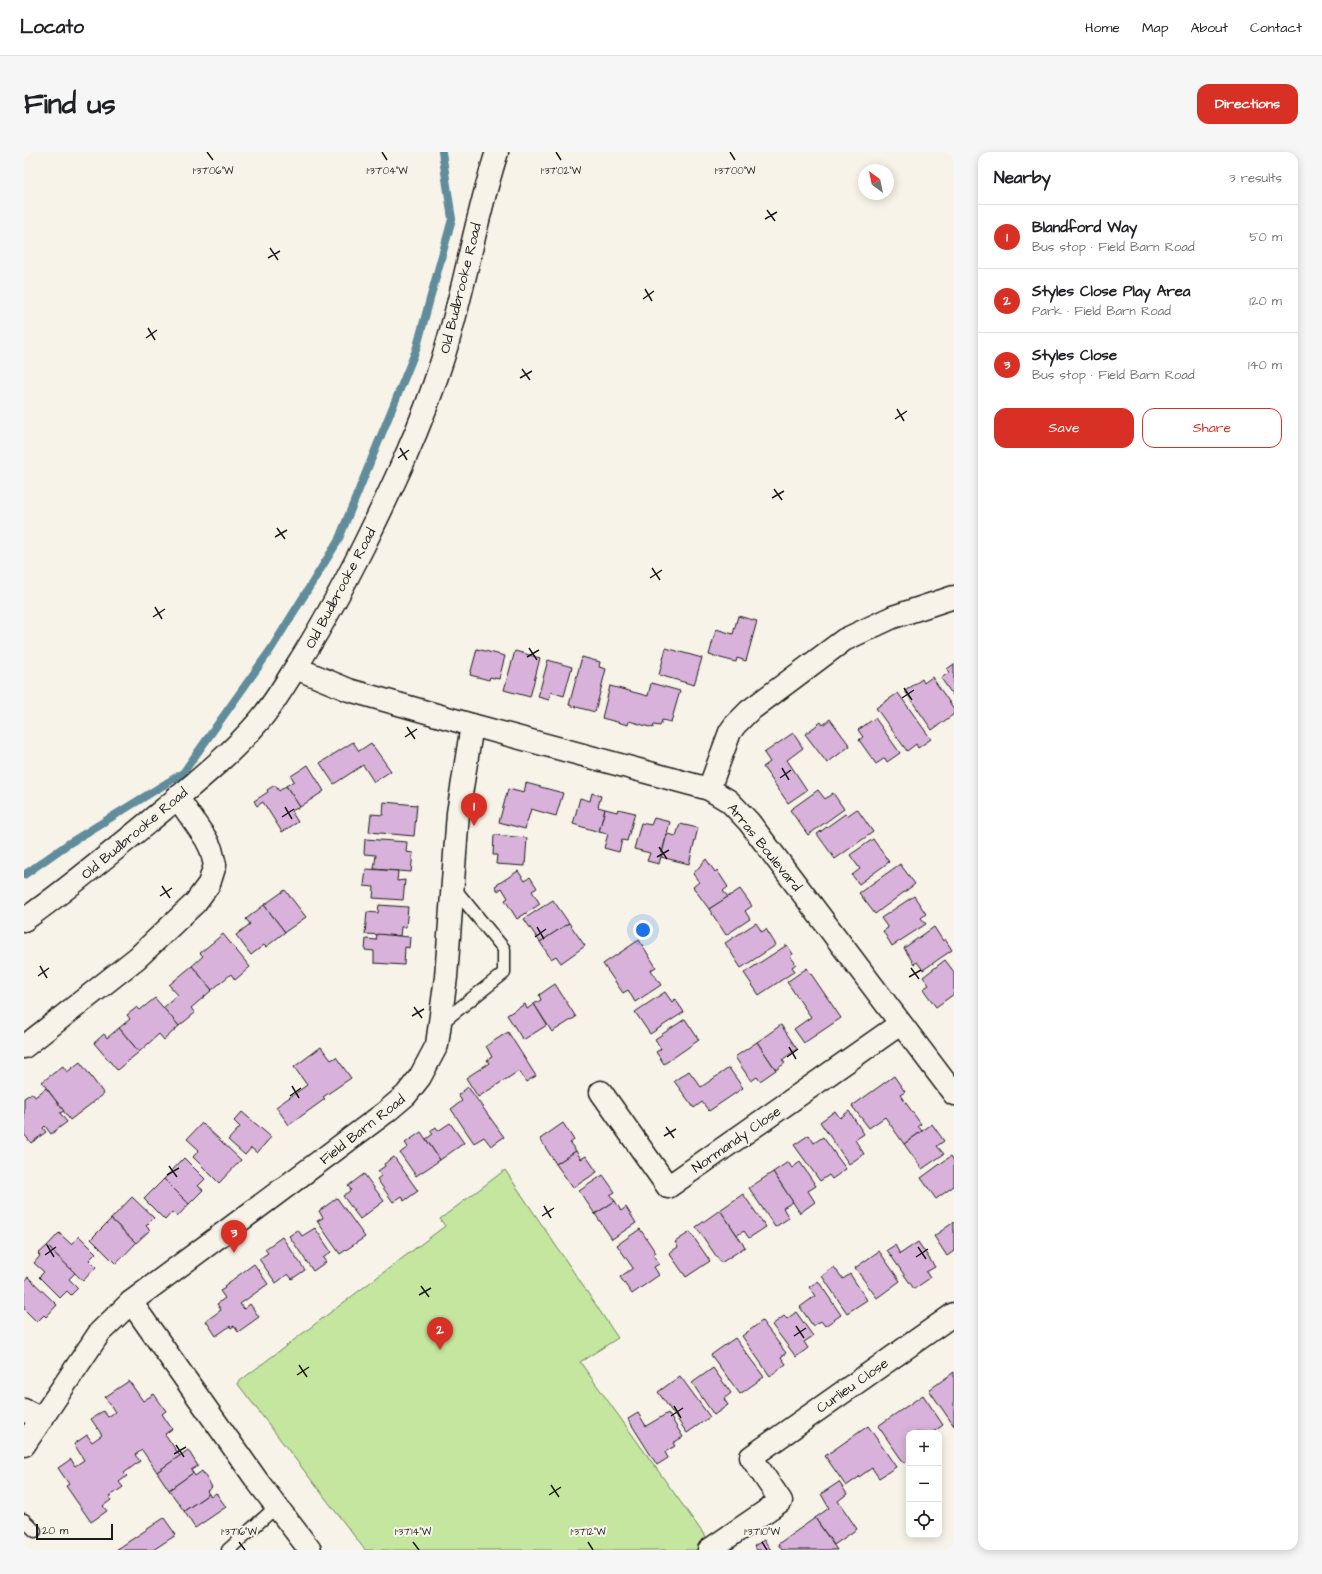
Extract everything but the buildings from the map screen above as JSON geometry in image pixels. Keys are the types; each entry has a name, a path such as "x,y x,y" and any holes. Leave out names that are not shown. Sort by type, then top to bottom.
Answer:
{"street":[{"name":"Old Budbrooke Road","path":"24,920 98,864 234,747 259,722 275,701 296,668 329,614 358,557 385,501 424,413 451,329 483,197 497,152"},
{"path":"709,789 730,732 748,711 844,640 893,617 954,597"},
{"name":"Arras Boulevard","path":"296,668 349,690 709,789 729,801 749,822 954,1094"},
{"name":"Field Barn Road","path":"24,1445 33,1415 100,1332 131,1302 380,1116 406,1095 420,1078 437,1045 441,1023 446,977 458,813 472,725"},
{"path":"24,1047 136,958 195,903 210,884 215,865 211,849 206,839 177,797"},
{"name":"Normandy Close","path":"601,1092 668,1187 900,1024"},
{"path":"131,1302 276,1507 310,1550"},
{"name":"Curlieu Close","path":"710,1550 781,1501 750,1457 954,1314"}],"lane":[{"path":"441,1023 504,973 504,949 452,886"},
{"path":"228,1550 276,1507"},
{"path":"24,1520 35,1531"}],"green space":[{"path":"505,1170 618,1338 580,1362 710,1543 699,1550 365,1550 237,1383 445,1226 440,1219"}],"waterway":[{"path":"24,875 68,844 183,773 271,649 338,541 416,350 452,219 442,152"}],"place":[{"name":"Blandford Way","path":"474,826"},
{"name":"Styles Close","path":"234,1253"},
{"name":"Styles Close Play Area","path":"440,1350"}]}
